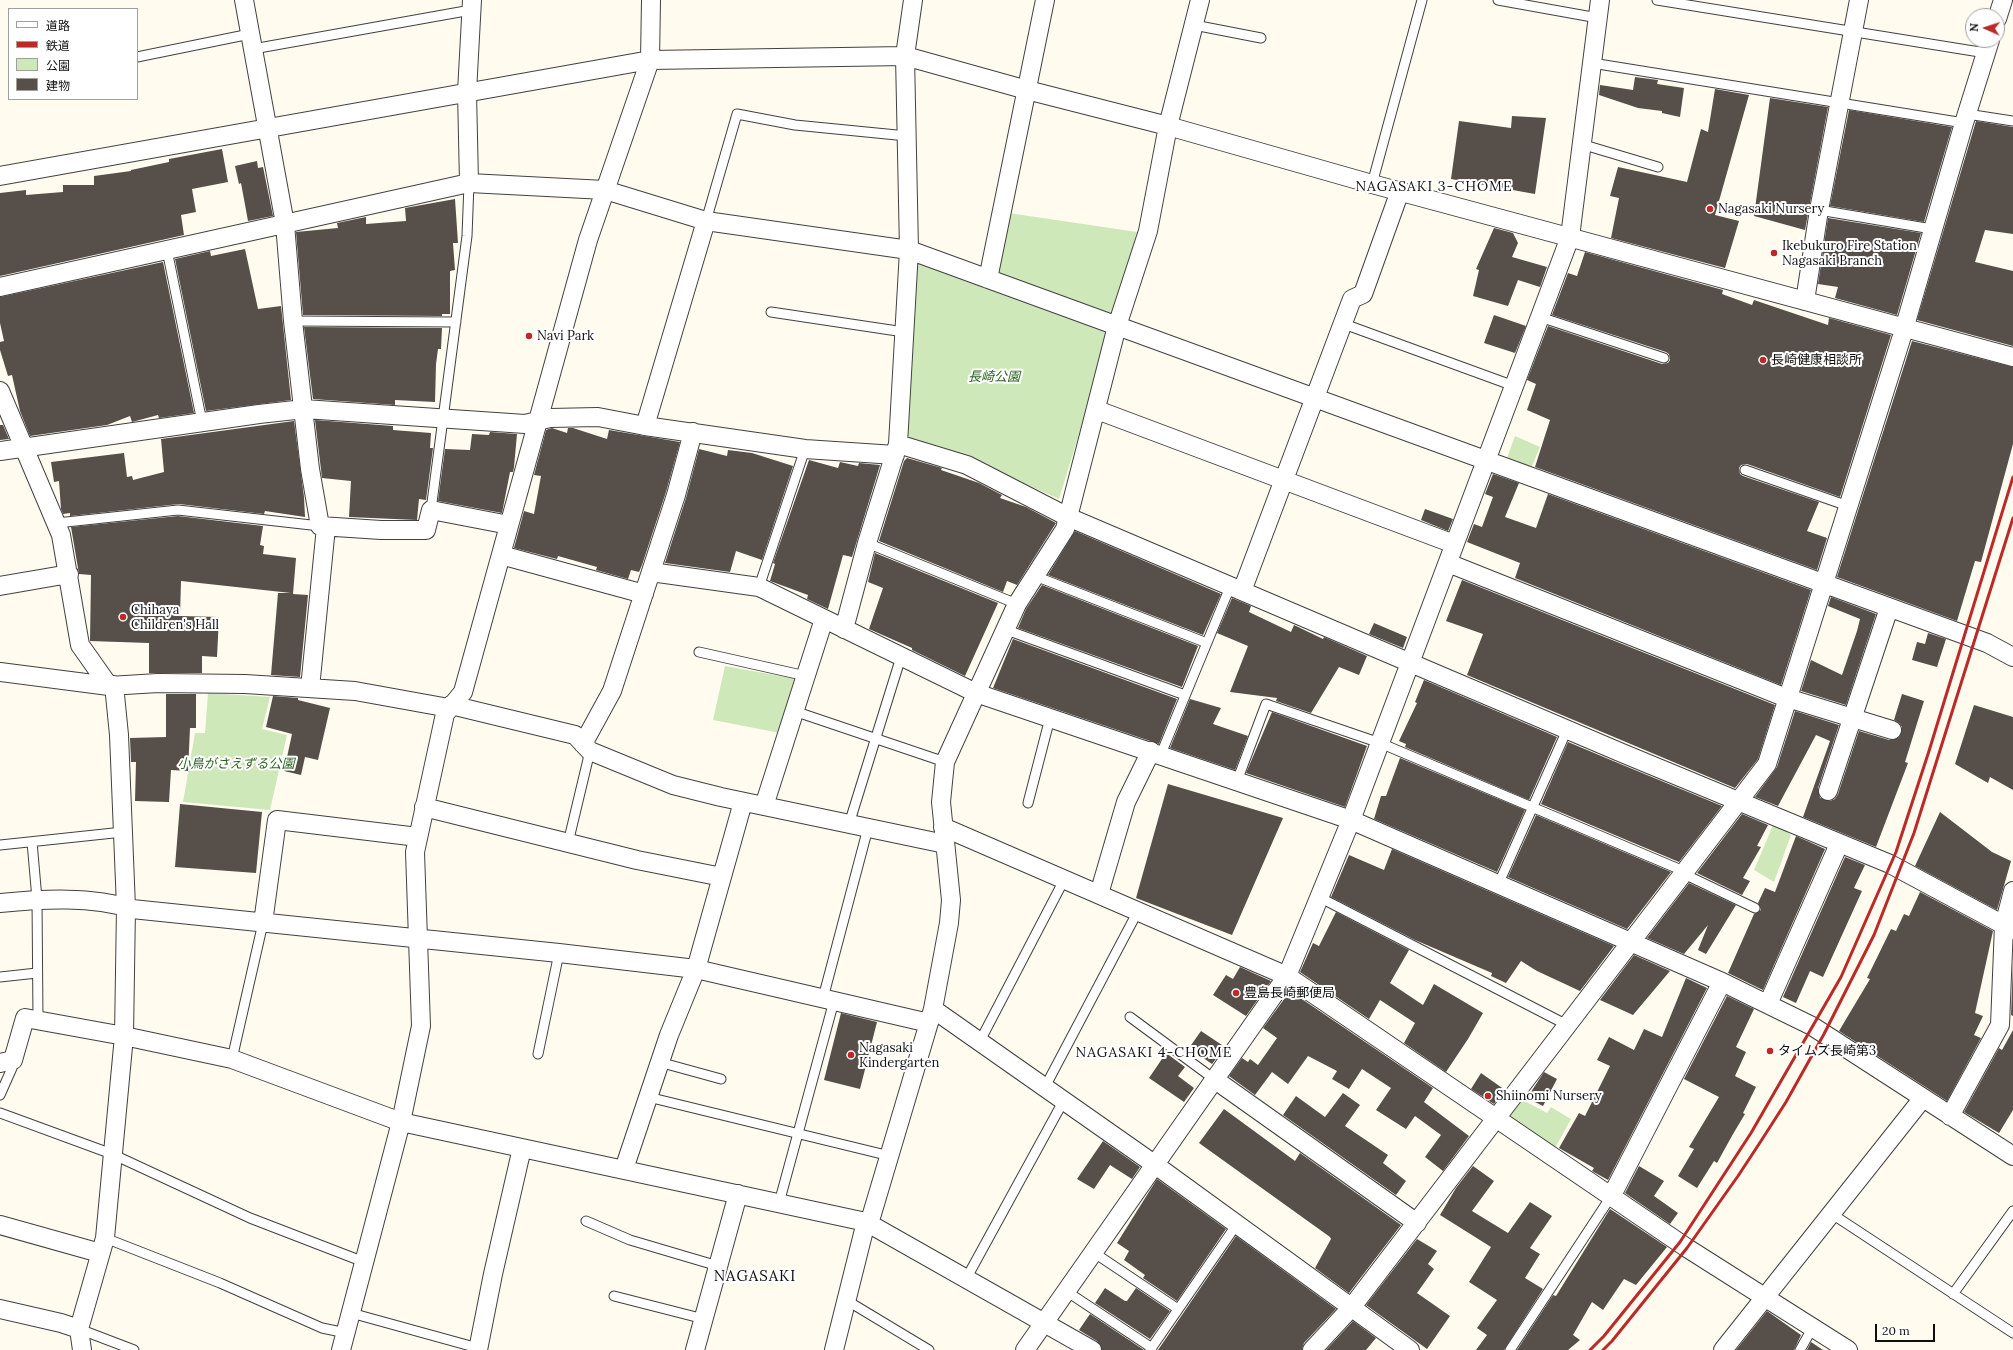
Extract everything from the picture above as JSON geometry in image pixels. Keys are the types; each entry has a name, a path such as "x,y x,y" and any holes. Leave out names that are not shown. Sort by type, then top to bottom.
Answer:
{"street":[{"path":"244,0 285,224 293,321 310,469 323,527 310,688"},
{"path":"341,1350 401,1122 422,1026 415,852 444,714 463,692 588,240 650,60 651,0"},
{"path":"844,629 867,543 897,449 909,250 905,56 913,0"},
{"path":"988,279 1045,0"},
{"path":"834,1350 846,1300 868,1223 890,1156 931,1016 949,922 951,900 941,802 945,762 1004,629 1017,604 1065,529 1097,410 1117,326 1148,231 1168,126 1200,0"},
{"path":"1025,1350 1287,976 1351,820 1570,237 1600,0"},
{"path":"1805,301 1819,210 1841,104 1859,0"},
{"path":"469,183 467,92 472,5"},
{"path":"1312,1350 1351,1308 1417,1223 1740,802 1767,764 1904,327 1965,118 1988,48"},
{"path":"0,176 650,60 905,56 1027,90 1168,126 1372,184 2013,356"},
{"path":"0,287 469,183 605,190 706,221 909,250 1986,643 2013,657"},
{"path":"1236,589 1283,480 1352,300 1362,294 1400,191"},
{"path":"645,426 706,221"},
{"path":"0,391 57,523 69,574 80,645 112,686 119,735 126,907 124,1036 103,1246 79,1329 82,1350"},
{"path":"0,451 304,409 525,424 550,418 598,417 645,426 805,449 897,449 967,465 1068,517 1910,874 2009,927"},
{"path":"1097,410 1454,544"},
{"path":"586,748 612,691 676,495 693,432"},
{"path":"323,527 381,530 426,530 431,510 509,525"},
{"path":"501,554 644,594"},
{"path":"1448,563 1788,698 1892,730"},
{"path":"651,572 759,587 976,693 1351,820 1722,982 1812,1026 2013,1156"},
{"path":"0,586 69,574"},
{"path":"1828,791 1889,608"},
{"path":"764,806 824,619"},
{"path":"0,672 112,686 158,683 245,684 355,691 450,706 575,735 586,748 673,785 743,802 868,828 944,835 1099,894 1287,976 1497,1119 1612,1195 1687,1248 1767,1297 1848,1350"},
{"path":"1099,894 1126,802 1156,753"},
{"path":"624,1170 659,1062 696,969 743,802"},
{"path":"424,807 637,860 722,877"},
{"path":"263,923 277,820 418,837"},
{"path":"1768,1004 1839,844"},
{"path":"1950,1116 2000,1025 2013,891"},
{"path":"0,903 37,900 116,903 126,907 263,923 559,953 696,969 829,1000 931,1016 980,1041 1154,1164 1410,1350"},
{"path":"1612,1195 1722,982"},
{"path":"6,1062 25,1018 124,1036 232,1059 401,1122 868,1223 1092,1350"},
{"path":"1214,1079 1417,1223"},
{"path":"1723,1350 1767,1297 1923,1098"},
{"path":"478,1349 493,1274 522,1148"},
{"path":"699,1349 704,1319 738,1194"},
{"path":"0,1225 103,1246"},
{"path":"0,1309 61,1323 79,1329"}],"lane":[{"path":"1372,184 1422,0"},
{"path":"1498,0 1598,18"},
{"path":"1658,0 1853,33 1965,45"},
{"path":"138,57 252,41 472,5"},
{"path":"1194,25 1261,38"},
{"path":"1592,63 1841,104 1965,118 2013,121"},
{"path":"706,221 737,114 795,125 907,136"},
{"path":"1582,144 1658,167"},
{"path":"431,510 467,236 469,183"},
{"path":"1819,210 1932,229"},
{"path":"167,250 202,422"},
{"path":"771,312 904,332"},
{"path":"1540,317 1664,358"},
{"path":"293,321 456,322"},
{"path":"1344,324 1514,386"},
{"path":"759,587 805,449"},
{"path":"1745,470 1848,506"},
{"path":"57,523 178,510 323,527"},
{"path":"867,543 1017,604"},
{"path":"1035,576 1207,643"},
{"path":"1156,753 1186,695 1207,643 1236,589"},
{"path":"1004,629 1186,695"},
{"path":"698,652 806,676"},
{"path":"849,824 901,657"},
{"path":"1237,781 1266,704 1380,743 1685,873 1755,908"},
{"path":"794,711 945,762"},
{"path":"1028,803 1050,718"},
{"path":"1498,885 1568,730"},
{"path":"568,843 586,748"},
{"path":"779,1203 798,1134 868,828"},
{"path":"0,845 123,832"},
{"path":"32,842 37,900 38,1020"},
{"path":"980,1041 1064,880"},
{"path":"1319,897 1569,1026"},
{"path":"1045,1087 1138,912"},
{"path":"232,1059 263,923"},
{"path":"538,1054 559,953"},
{"path":"0,977 37,973"},
{"path":"1130,1017 1214,1079"},
{"path":"0,1095 12,1068 6,1062"},
{"path":"659,1062 721,1079"},
{"path":"648,1097 890,1156"},
{"path":"966,1279 1064,1100"},
{"path":"0,1113 112,1154 250,1218 364,1262"},
{"path":"1510,1350 1612,1195"},
{"path":"1953,1294 2013,1211"},
{"path":"1832,1214 2013,1333"},
{"path":"586,1221 630,1240 718,1266"},
{"path":"1066,1291 1151,1349 1237,1224"},
{"path":"103,1246 220,1283 322,1328 346,1333"},
{"path":"1093,1252 1178,1310"},
{"path":"614,1296 704,1319"},
{"path":"846,1300 929,1350"},
{"path":"351,1313 478,1349"},
{"path":"1800,1350 1813,1327"},
{"path":"79,1329 134,1350"}],"green space":[{"path":"1002,212 1137,232 1113,317 988,279"},
{"name":"長崎公園","path":"909,250 1107,330 1109,336 1059,499 971,460 913,443 905,430"},
{"path":"1515,436 1540,447 1530,471 1506,461"},
{"path":"725,666 797,679 780,733 713,720"},
{"name":"小鳥がさえずる公園","path":"208,693 270,697 262,729 287,735 270,810 183,802 195,733 205,733"},
{"path":"1774,823 1791,835 1774,882 1754,870"},
{"path":"1519,1098 1547,1113 1551,1107 1571,1119 1555,1148 1507,1119"}],"building":[{"path":"1635,77 1658,80 1657,84 1684,88 1680,117 1662,113 1662,111 1638,108 1599,95 1600,85 1633,90"},
{"path":"1715,89 1749,95 1715,215 1739,221 1725,268 1611,238 1619,198 1610,196 1618,167 1687,182 1701,129 1708,132"},
{"path":"1770,98 1828,107 1805,230 1754,216"},
{"path":"1849,110 1952,127 1924,222 1830,206"},
{"path":"1512,116 1546,118 1535,194 1451,179 1459,121 1511,128"},
{"path":"1976,121 2013,127 2013,234 1985,230 1975,262 2013,271 2013,346 1917,320"},
{"path":"222,149 228,182 192,189 196,212 181,215 184,235 0,276 0,193 26,190 26,195 63,192 63,185 94,185 94,176 131,171 169,162 169,159"},
{"path":"257,161 258,168 263,167 273,216 248,221 241,183 239,184 235,166"},
{"path":"455,199 458,243 453,243 455,270 450,271 450,314 442,314 442,316 303,315 296,232 338,228 337,223 366,217 366,224 406,221 405,208"},
{"path":"1828,218 1921,233 1897,315 1835,298 1838,287 1818,284"},
{"path":"1494,228 1513,233 1518,243 1512,257 1547,267 1540,287 1518,280 1508,306 1473,296 1479,270 1476,269"},
{"path":"245,249 258,309 281,306 291,400 206,411 175,259 210,251 211,256"},
{"path":"1585,252 1723,290 1722,294 1752,305 1754,300 1828,325 1829,318 1891,335 1840,497 1747,464 1741,465 1739,468 1740,474 1743,476 1819,502 1807,531 1827,538 1817,570 1535,467 1550,420 1527,410 1536,384 1527,380 1548,326 1662,364 1668,363 1670,360 1669,354 1666,352 1552,315 1568,273 1577,276"},
{"path":"163,262 194,413 159,418 158,415 132,422 130,416 107,425 30,436 20,411 12,375 8,376 0,350 0,342 4,341 0,323 0,297"},
{"path":"1494,315 1526,326 1515,353 1484,343"},
{"path":"304,327 442,328 441,349 438,349 436,364 435,402 395,400 395,405 313,399"},
{"path":"1912,341 2013,367 2013,444 1981,562 1975,561 1957,621 1837,577"},
{"path":"315,420 393,426 393,430 431,433 430,448 433,448 426,500 419,499 417,520 349,517 351,481 322,478"},
{"path":"294,421 304,497 305,517 265,511 264,514 179,504 70,516 70,513 63,514 61,509 59,481 54,482 51,462 124,453 127,477 132,476 133,480 164,472 161,439"},
{"path":"0,425 3,425 9,439 0,440"},
{"path":"552,428 567,433 568,428 573,428 607,439 609,430 680,442 666,492 642,565 639,572 631,570 628,579 596,570 597,567 558,556 557,559 514,548 524,511 534,514 541,476 534,475 546,430"},
{"path":"490,432 517,434 514,467 513,472 510,472 502,513 438,501 445,449 470,450 472,434 489,435"},
{"path":"699,449 727,456 728,450 752,453 793,466 762,560 736,551 730,572 665,563 686,498"},
{"path":"907,458 942,468 941,470 979,483 1002,495 1000,498 1026,507 1056,523 1017,585 1007,581 1003,592 879,541 904,461"},
{"path":"809,460 838,468 840,462 858,466 859,463 880,465 852,557 843,555 828,609 807,599 808,595 770,581 775,564 773,563"},
{"path":"1493,474 1519,483 1505,517 1536,528 1548,494 1811,590 1781,685 1515,578 1520,563 1467,542 1474,524 1482,527 1493,497 1485,494"},
{"path":"1425,509 1453,519 1448,531 1421,520"},
{"path":"178,516 263,526 260,545 264,546 263,554 296,558 293,594 308,595 300,677 271,675 278,593 291,593 181,581 180,616 219,617 217,657 202,656 202,673 149,673 149,643 90,641 91,575 79,574 71,527"},
{"path":"1075,531 1221,594 1203,635 1048,575"},
{"path":"875,553 998,603 965,676 912,650 912,648 869,629 883,588 868,582"},
{"path":"1462,580 1775,705 1758,759 1735,788 1467,675 1483,634 1446,621"},
{"path":"1042,585 1198,646 1182,687 1018,628 1026,609"},
{"path":"1831,597 1876,614 1846,705 1801,691 1811,660 1842,675 1857,631 1860,619 1828,606"},
{"path":"1232,598 1251,606 1249,612 1291,632 1294,625 1323,639 1324,637 1367,656 1359,675 1339,667 1311,713 1276,701 1277,698 1230,692 1248,646 1217,633"},
{"path":"1374,623 1407,637 1403,648 1369,634"},
{"path":"1928,633 1946,639 1937,667 1912,660 1917,642 1925,644"},
{"path":"1013,639 1177,699 1159,744 993,688"},
{"path":"1424,680 1557,737 1529,800 1405,747 1406,744 1399,741 1417,703 1415,702"},
{"path":"166,694 196,694 196,728 190,728 188,771 171,770 169,802 135,801 136,762 131,762 130,738 166,737"},
{"path":"1902,694 1924,701 1905,762 1908,763 1876,847 1803,817 1830,741 1816,735 1778,806 1755,797 1777,767 1795,711 1839,725 1818,788 1820,798 1830,801 1835,799 1859,731 1889,740 1899,737 1902,727 1894,720"},
{"path":"273,696 298,698 298,700 330,708 318,760 305,757 301,775 284,771 292,734 266,727"},
{"path":"1190,699 1221,708 1213,724 1248,736 1235,770 1170,748"},
{"path":"1974,705 2013,717 2013,790 1990,777 1988,783 1955,764"},
{"path":"1272,712 1367,746 1345,807 1246,773"},
{"path":"1568,742 1722,806 1679,862 1541,804"},
{"path":"1400,758 1525,810 1497,872 1374,819 1381,796 1386,796"},
{"path":"1168,784 1283,818 1232,935 1136,898"},
{"path":"180,804 262,812 256,873 175,867"},
{"path":"1940,812 1992,852 2011,861 1997,910 1915,866"},
{"path":"1742,814 1768,825 1757,846 1761,847 1743,878 1750,881 1742,895 1697,873"},
{"path":"1536,815 1671,872 1627,929 1508,877"},
{"path":"1796,836 1825,849 1763,990 1728,973 1754,914 1761,910 1758,903 1765,888 1775,892"},
{"path":"1392,849 1614,946 1580,991 1537,971 1521,961 1506,983 1491,976 1492,973 1415,940 1331,897 1349,855 1384,870"},
{"path":"1845,857 1865,865 1854,888 1862,891 1823,977 1810,971 1796,1003 1783,997"},
{"path":"1689,883 1736,905 1706,954 1698,950 1708,925 1684,954 1647,938"},
{"path":"1920,892 1993,931 1975,1013 1983,1016 1974,1035 1981,1038 1947,1101 1839,1031 1870,979 1867,978 1891,929 1896,931 1904,914 1909,916"},
{"path":"1336,912 1409,950 1390,983 1423,1005 1434,984 1483,1013 1446,1072 1404,1043 1415,1023 1380,1000 1369,1019 1300,972 1313,943 1319,946"},
{"path":"1634,955 1670,971 1633,1015 1600,1000"},
{"path":"2013,963 2013,1016 2011,1015"},
{"path":"1240,967 1271,981 1246,1016 1213,995 1226,975 1233,979"},
{"path":"1686,978 1707,988 1608,1180 1592,1171 1594,1168 1559,1148 1579,1113 1585,1116 1610,1066 1597,1060 1609,1037 1634,1050 1644,1029 1662,1037"},
{"path":"1290,991 1433,1088 1424,1102 1469,1136 1443,1171 1425,1157 1441,1135 1415,1116 1406,1129 1376,1110 1391,1088 1362,1069 1349,1089 1332,1079 1337,1071 1308,1056 1288,1084 1272,1072 1255,1095 1229,1076 1242,1058 1248,1062 1250,1059 1258,1065 1277,1038 1263,1028"},
{"path":"1727,996 1754,1009 1736,1047 1746,1052 1735,1076 1756,1087 1743,1113 1745,1114 1717,1163 1714,1161 1697,1188 1678,1176 1694,1149 1689,1147 1719,1097 1684,1079"},
{"path":"841,1013 877,1022 860,1089 824,1080"},
{"path":"2013,1030 2013,1110 1999,1133 1964,1112 1999,1048 2002,1050"},
{"path":"1201,1031 1225,1047 1212,1064 1189,1048"},
{"path":"1166,1053 1185,1067 1178,1076 1194,1088 1184,1102 1149,1078"},
{"path":"1544,1072 1557,1079 1543,1106 1527,1098"},
{"path":"1481,1073 1505,1090 1494,1104 1471,1089"},
{"path":"1343,1093 1360,1105 1345,1126 1388,1155 1383,1163 1406,1181 1396,1195 1283,1115 1296,1096 1325,1117"},
{"path":"1224,1109 1295,1161 1300,1153 1401,1225 1349,1293 1315,1268 1331,1239 1330,1237 1199,1143"},
{"path":"1103,1141 1140,1167 1132,1179 1110,1165 1094,1189 1077,1179"},
{"path":"1473,1166 1494,1181 1472,1211 1508,1233 1530,1202 1552,1216 1530,1248 1540,1254 1525,1278 1543,1289 1504,1350 1476,1350 1487,1335 1477,1328 1497,1300 1469,1282 1491,1247 1440,1215 1456,1188"},
{"path":"1639,1166 1664,1181 1654,1196 1678,1213 1670,1224 1625,1193"},
{"path":"1157,1179 1226,1229 1177,1301 1143,1278 1145,1275 1124,1260 1129,1251 1117,1243"},
{"path":"1610,1209 1667,1247 1636,1285 1624,1279 1603,1310 1592,1302 1573,1335 1580,1340 1568,1350 1517,1350 1553,1295 1556,1296"},
{"path":"1236,1236 1336,1309 1304,1343 1302,1350 1158,1350"},
{"path":"1417,1239 1437,1251 1428,1264 1434,1269 1417,1293 1450,1316 1427,1349 1366,1305"},
{"path":"1105,1288 1127,1301 1136,1288 1170,1311 1150,1339 1095,1303"},
{"path":"1767,1311 1801,1335 1794,1350 1736,1350"},
{"path":"1090,1314 1144,1350 1102,1350 1097,1341 1079,1330"},
{"path":"1353,1321 1376,1338 1366,1350 1326,1350"},
{"path":"1811,1342 1823,1350 1807,1350"}],"railway":[{"path":"1590,1350 1604,1336 1680,1242 1751,1133 1841,977 1896,852 1929,751 2013,477"},
{"path":"1603,1350 1612,1341 1687,1248 1761,1141 1786,1102 1824,1034 1874,935 1914,833 2013,518"}],"place":[{"name":"Nagasaki Nursery","path":"1710,209"},
{"name":"Ikebukuro Fire Station Nagasaki Branch","path":"1774,253"},
{"name":"Navi Park","path":"529,336"},
{"name":"長崎健康相談所","path":"1763,360"},
{"name":"Chihaya Children's Hall","path":"123,617"},
{"name":"豊島長崎郵便局","path":"1236,993"},
{"name":"タイムズ長崎第3","path":"1770,1051"},
{"name":"Nagasaki Kindergarten","path":"851,1055"},
{"name":"Shiinomi Nursery","path":"1488,1096"}],"district":[{"name":"NAGASAKI 3-CHOME","path":"1434,187"},
{"name":"NAGASAKI 4-CHOME","path":"1154,1053"},
{"name":"NAGASAKI","path":"755,1277"}]}
